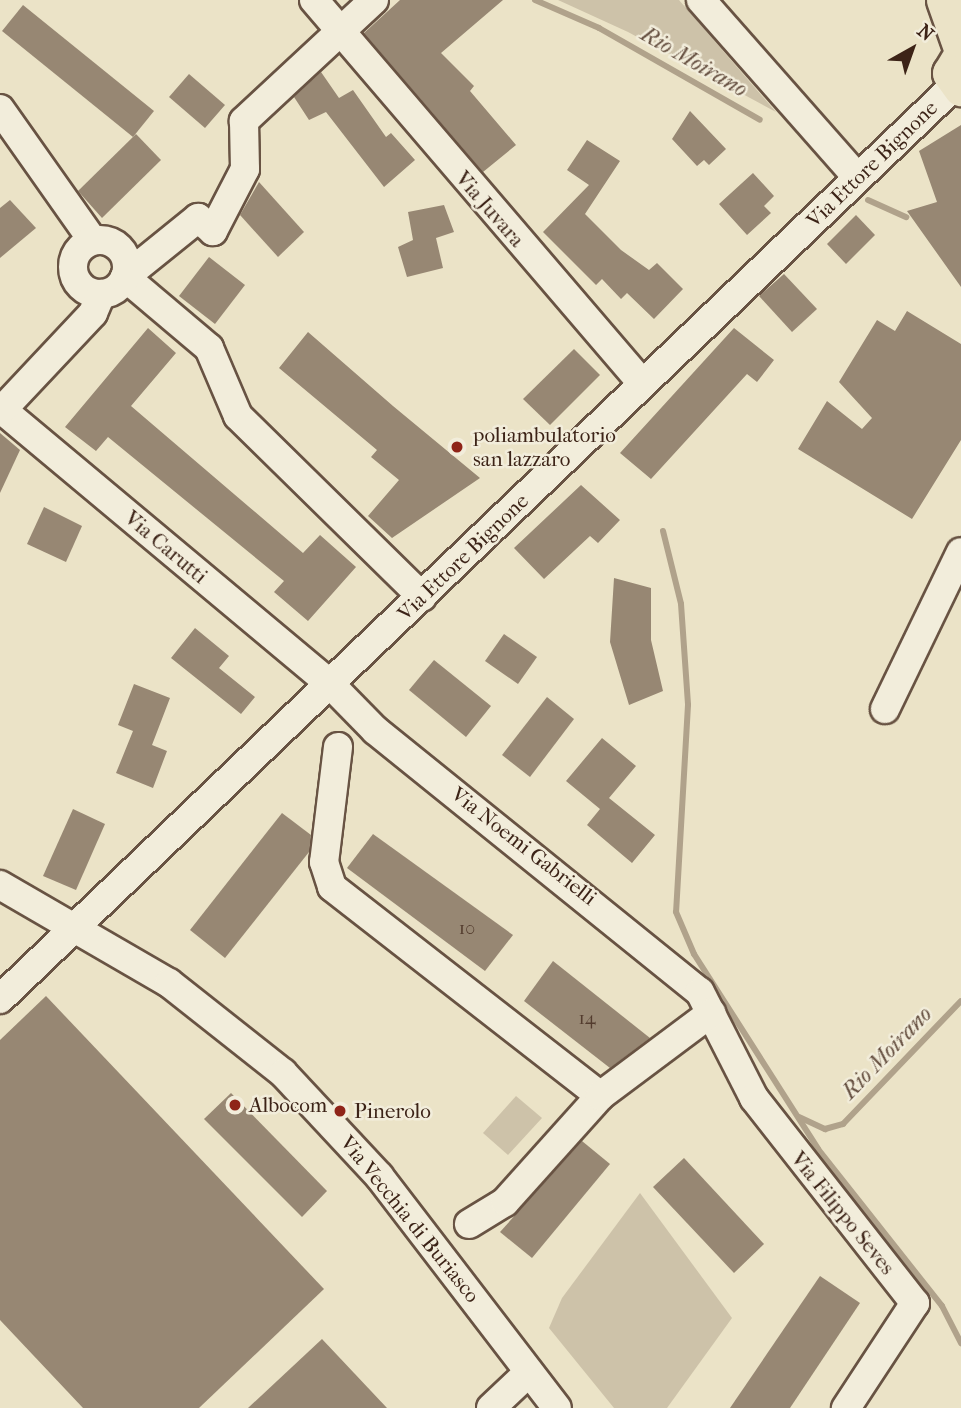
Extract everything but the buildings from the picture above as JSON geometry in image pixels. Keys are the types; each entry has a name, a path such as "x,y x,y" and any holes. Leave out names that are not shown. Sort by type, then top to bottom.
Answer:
{"main road":[{"path":"944,0 961,48"}],"street":[{"name":"Via Juvara","path":"314,0 339,36 642,383"},
{"path":"1,409 93,313 101,294 198,218 213,231 245,169 244,121 339,36 374,0"},
{"path":"701,0 858,178"},
{"name":"Via Ettore Bignone","path":"0,999 858,178 959,76"},
{"path":"0,109 93,241"},
{"path":"101,294 84,289 73,266 79,250 93,241 110,242 123,252 125,276 209,348 237,416 422,597"},
{"name":"Via Carutti","path":"1,409 331,685"},
{"path":"884,709 961,552"},
{"name":"Via Noemi Gabrielli","path":"331,685 375,730 665,959 700,992 711,1013"},
{"path":"338,747 324,862 332,887 600,1096"},
{"name":"Via Vecchia di Buriasco","path":"0,885 169,983 283,1073 379,1176 557,1408"},
{"path":"469,1224 505,1202 600,1096 711,1013"},
{"name":"Via Filippo Seves","path":"711,1013 754,1098 915,1303 846,1408"},
{"path":"491,1408 528,1373"}],"shaded area":[{"path":"558,0 679,0 776,112 628,32"},
{"path":"516,1096 542,1118 508,1155 483,1133"},
{"path":"640,1193 732,1318 667,1408 614,1408 549,1328 562,1298"}],"waterway":[{"name":"Rio Moirano","path":"535,0 599,28 760,120"},
{"path":"868,200 906,217"},
{"path":"663,531 681,604 688,705 676,912 694,954 818,1149 942,1306 961,1343"},
{"name":"Rio Moirano","path":"799,1117 825,1129 843,1124 961,1001"}],"place":[{"name":"poliambulatorio san lazzaro","path":"457,447"},
{"name":"Albocom","path":"235,1105"},
{"name":"Pinerolo","path":"340,1111"}]}
